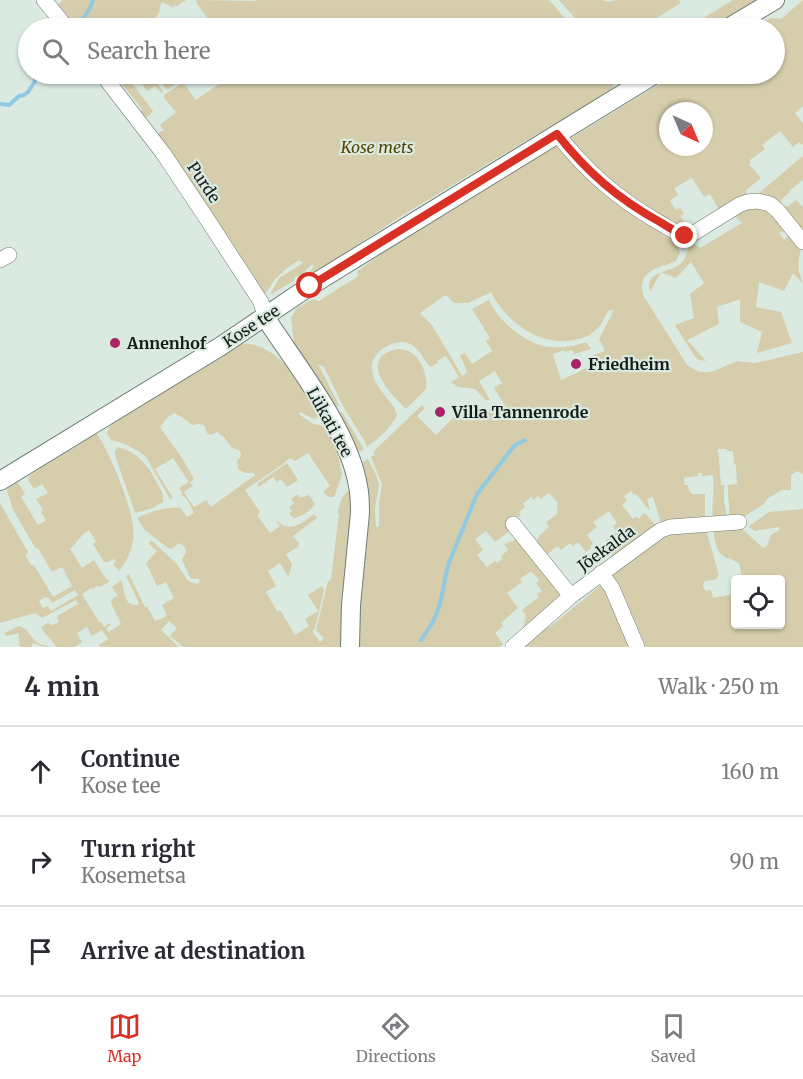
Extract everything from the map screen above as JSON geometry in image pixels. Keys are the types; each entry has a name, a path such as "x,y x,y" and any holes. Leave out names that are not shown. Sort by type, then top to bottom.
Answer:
{"main road":[{"path":"745,18 775,0"},
{"name":"Kose tee","path":"0,481 221,346 310,286 639,84"},
{"name":"Lükati tee","path":"265,317 321,400 353,464 360,499 360,513 351,605 350,647"}],"street":[{"path":"44,0 59,18"},
{"name":"Purde","path":"110,84 149,133 193,197 261,302 265,317"},
{"path":"557,134 572,154 614,193 682,235 689,235 747,202 758,201 770,204 778,211 803,242"},
{"name":"Jõekalda","path":"513,647 571,596 666,528 739,522"},
{"path":"513,524 571,596"},
{"path":"601,573 612,588 637,647"}],"green space":[{"path":"63,0 186,0 176,7 174,5 174,8 162,2 156,18 67,18 57,5"},
{"path":"197,0 549,0 565,18 207,18 196,2"},
{"path":"559,0 608,2 679,0 681,3 656,18 575,18"},
{"path":"733,0 758,0 729,18 703,18"},
{"path":"803,0 803,106 795,113 803,123 803,145 799,142 793,147 780,131 762,145 765,149 750,160 749,164 761,178 745,191 748,195 719,210 710,194 704,197 692,178 674,188 678,195 670,201 676,210 680,208 684,214 680,216 688,226 675,236 680,253 676,261 651,271 643,280 642,286 643,295 687,365 695,370 714,371 737,361 755,363 803,352 803,474 797,471 791,475 791,490 782,490 740,519 730,518 728,485 737,484 736,465 733,451 718,449 727,518 713,519 713,475 702,476 702,473 698,473 698,476 684,478 685,485 688,485 692,494 705,494 705,520 661,523 653,497 647,499 649,510 631,491 624,496 627,501 622,505 633,519 636,516 638,519 645,513 656,526 608,559 612,556 606,540 617,532 613,526 617,523 609,511 593,522 597,527 587,535 593,543 586,552 578,542 573,546 570,543 561,550 558,546 546,555 536,542 549,527 546,522 557,514 558,503 549,493 541,499 538,496 534,500 531,497 523,504 525,507 519,512 521,515 508,525 511,530 495,542 486,531 475,539 483,550 477,555 487,567 502,559 501,556 508,550 504,544 518,539 547,573 545,576 561,590 561,597 525,627 526,615 522,610 539,597 537,594 542,591 536,583 539,580 533,573 530,572 520,579 522,582 507,593 518,608 501,623 503,626 495,633 503,644 501,647 359,647 359,604 367,487 363,462 368,459 379,486 375,508 376,527 379,526 382,484 371,457 375,455 373,452 422,405 425,408 417,416 436,435 469,402 483,416 494,407 498,413 506,407 494,388 502,383 495,371 479,381 490,400 486,400 475,389 458,387 451,382 459,377 446,356 430,367 418,350 408,343 398,342 388,346 375,357 372,369 375,381 397,415 388,428 367,447 324,367 318,364 339,405 334,408 294,342 291,318 297,308 313,299 319,301 357,277 357,272 383,252 546,149 571,138 661,84 785,84 785,18 782,18","holes":["491,292 506,313 525,330 549,340 561,341 586,337 597,329 608,311 613,310 599,339 605,351 593,355 596,365 561,380 553,354 564,350 565,352 572,350 574,354 591,349 586,342 559,347 548,347 535,343 504,322 489,300 472,309 490,338 486,341 492,351 472,364 465,353 460,355 467,372 462,376 432,325 420,313 444,296 454,303 468,303"]},
{"path":"122,84 133,84 153,111 147,117 140,112 142,109"},
{"path":"142,84 157,84 163,91 162,93 155,86 147,91"},
{"path":"162,84 176,84 167,90"},
{"name":"Kose mets","path":"183,84 196,100 219,84 613,84 614,86 606,94 398,218 310,276 314,265 311,265 301,276 294,277 294,281 270,295 279,278 303,263 299,260 286,269 275,279 265,295 157,135 164,131 160,125 176,112 164,95"},
{"path":"803,156 803,180 789,191 781,200 782,202 779,203 767,195 758,194"},
{"path":"796,200 803,207 803,233 783,208"},
{"path":"760,204 787,230 779,233 784,240 789,234 801,249 799,269 803,284 793,273 784,291 759,282 756,307 781,312 792,343 757,353 762,332 740,322 740,299 717,307 719,324 687,340 706,361 700,360 695,357 675,325 694,318 690,294 704,283 691,262 676,278 662,272 681,263 691,242 700,248 742,223 732,213"},
{"path":"661,273 650,292 651,279"},
{"path":"241,344 254,345 278,358 298,380 320,416 314,419 300,412 299,414 313,424 324,426 337,449 342,475 334,497 329,497 324,493 330,486 308,453 295,461 290,458 245,490 260,512 257,515 270,533 280,526 278,521 282,525 292,527 314,514 317,518 293,536 299,543 298,547 286,554 292,564 289,575 280,563 268,571 276,586 266,592 295,635 309,626 305,619 318,611 308,595 322,586 324,590 315,628 312,631 320,642 323,637 316,630 328,581 331,579 339,513 337,513 343,497 350,490 353,506 342,647 183,647 170,636 177,628 169,621 161,630 179,647 100,647 99,645 108,639 102,630 92,636 87,627 77,633 82,642 75,647 56,647 41,627 48,623 53,625 59,622 57,616 78,604 76,600 42,618 35,613 0,623 0,503 28,552 25,555 32,566 34,565 53,597 72,586 62,567 52,572 38,548 36,549 12,508 7,489 15,482 19,484 25,494 21,497 38,525 46,520 36,499 48,493 42,484 34,489 28,480 29,476 95,433 122,487 128,503 133,531 130,553 119,571 113,564 116,562 114,559 104,562 93,544 96,542 89,530 70,549 82,568 94,560 108,579 109,582 100,587 91,588 82,594 99,622 104,627 110,623 111,625 106,628 109,632 121,624 111,603 112,599 117,596 120,599 112,587 121,580 125,597 129,603 138,605 127,578 129,574 145,607 147,606 155,621 167,616 162,605 174,598 166,582 157,586 146,563 157,551 149,544 151,540 177,564 188,581 197,584 200,581 191,579 182,560 186,552 185,547 179,543 171,549 168,548 145,530 137,518 170,508 181,508 187,517 194,513 179,488 189,482 173,458 155,469 173,498 170,499 146,457 130,446 111,440 107,433 109,427 118,420 174,383 200,371 217,357","holes":["174,413 192,425 204,425 210,435 217,432 224,437 231,447 240,451 241,456 237,461 238,469 255,475 211,507 206,500 194,507 184,492 193,486 190,482 194,479 160,427","75,590 78,595 51,611 48,606 43,608 39,601 45,597 49,598 52,603"]},
{"path":"398,349 411,352 420,362 425,375 426,389 407,408 391,393 380,376 378,367 379,359 386,353"},
{"path":"342,412 364,449 356,450 338,414"},
{"path":"118,447 131,452 146,465 161,490 163,502 153,508 135,513 115,455"},
{"path":"287,463 298,480 287,487 281,479 277,482 273,477 259,487 257,484"},
{"path":"298,494 300,498 309,495 315,504 306,513 294,518 289,514 292,511 289,507 294,503 291,499"},
{"path":"803,509 803,647 640,647 610,570 663,532 706,530 719,575 717,579 705,581 704,589 711,590 713,598 731,595 731,629 785,629 785,575 741,575 739,563 728,559 718,550 713,530 739,526 763,548 767,546 771,535 780,528 755,531 749,526 769,512"},
{"path":"603,583 633,647 518,647 546,623 550,627"},
{"path":"19,626 26,629 37,642 50,647 33,643 31,647 20,647 18,633 7,636 4,633"}],"waterway":[{"path":"84,18 93,0"},
{"path":"0,104 9,105 28,92 33,84"},
{"path":"421,640 433,622 440,604 448,565 477,494 514,446 525,440"}],"place":[{"name":"Annenhof","path":"115,343"},
{"name":"Friedheim","path":"576,364"},
{"name":"Villa Tannenrode","path":"440,412"}],"route":[{"path":"310,286 557,134 572,154 614,193 645,214 685,236"}]}
